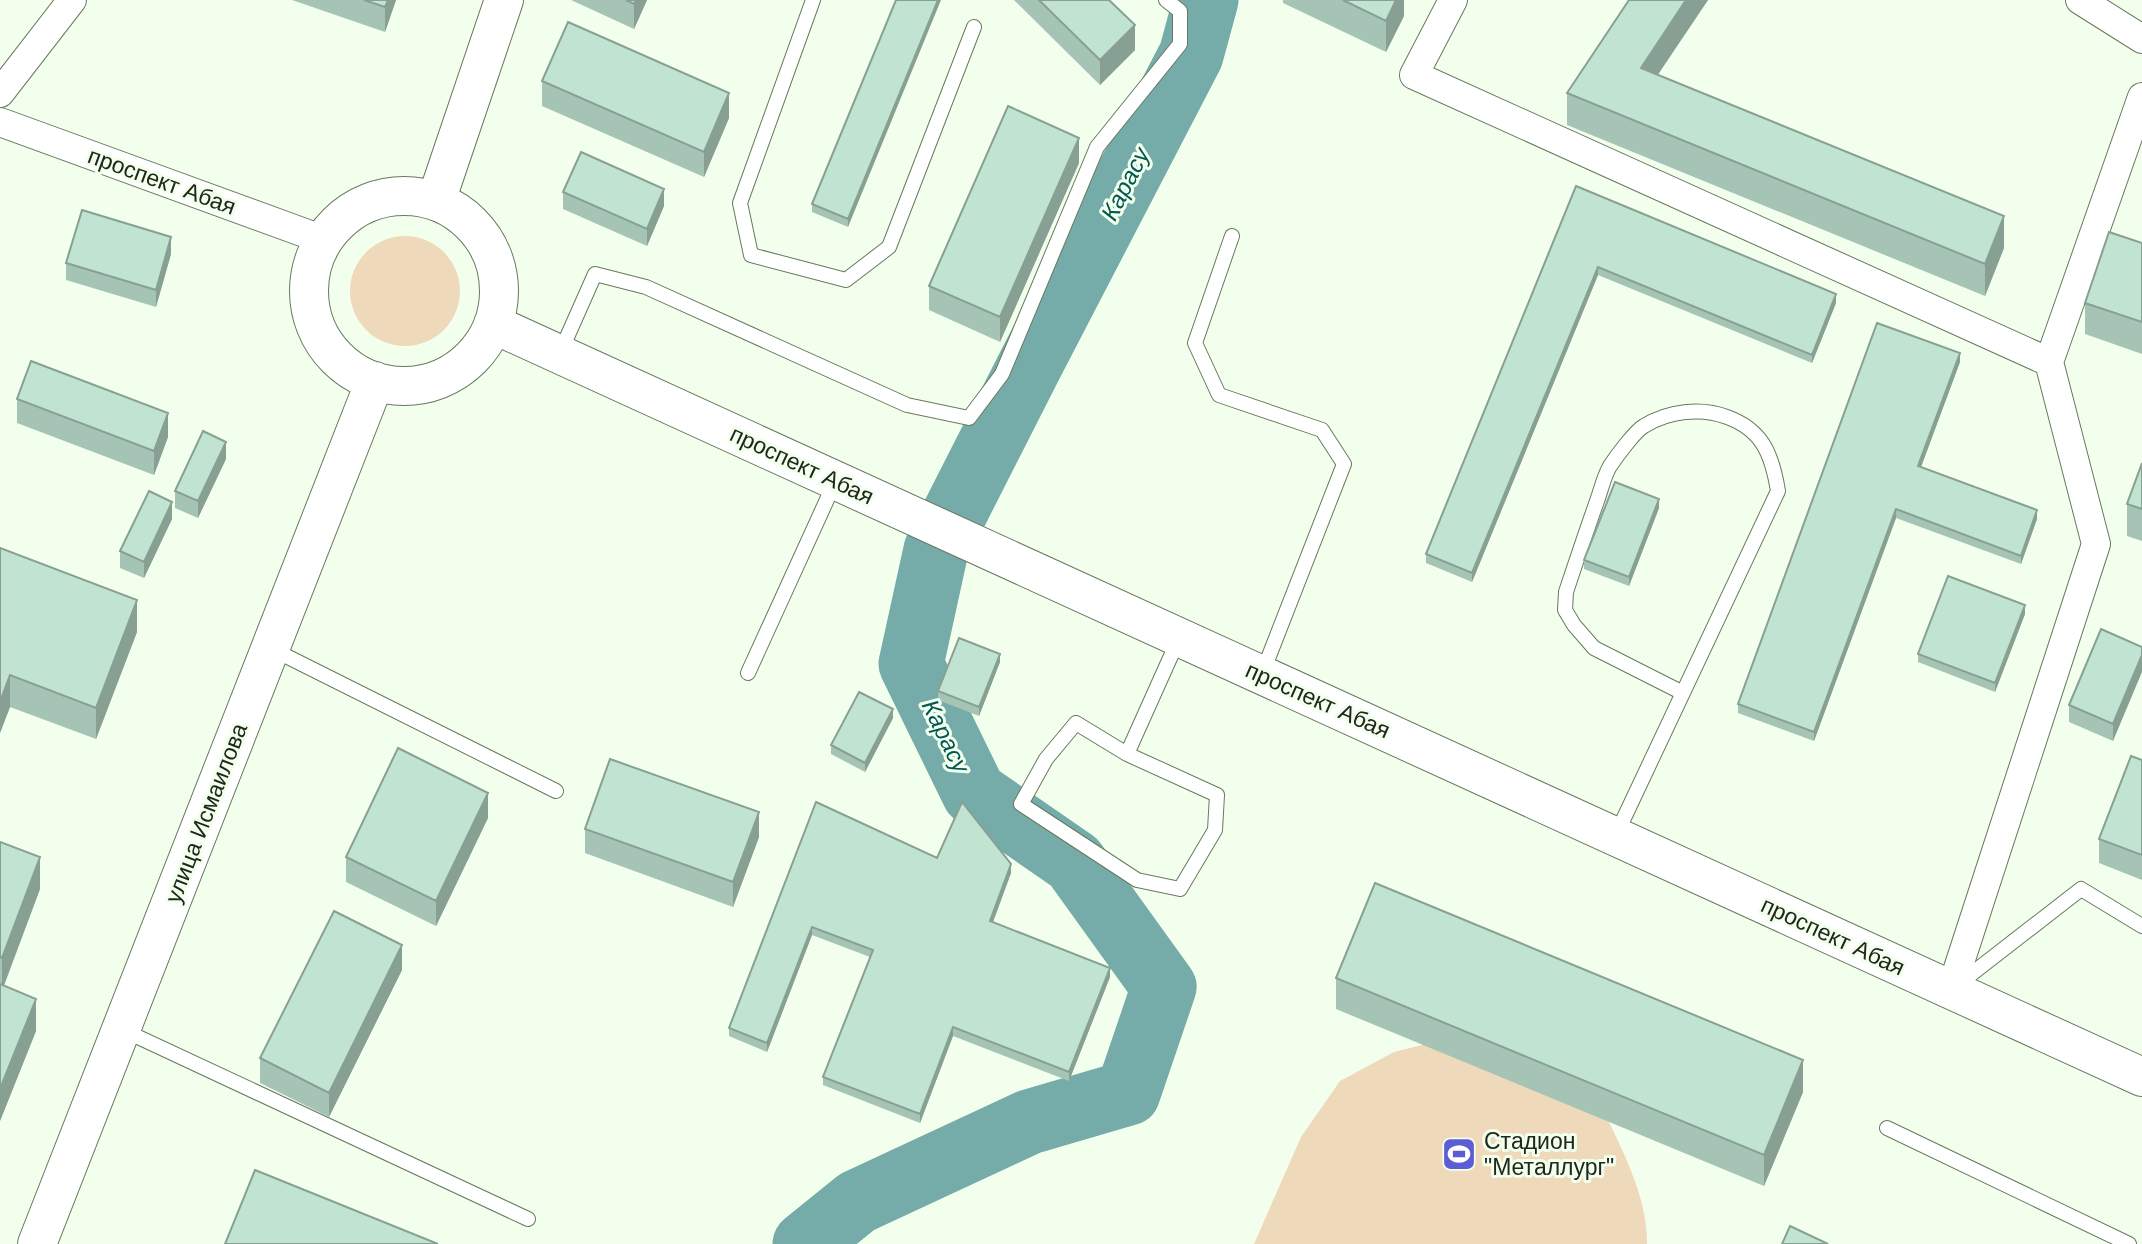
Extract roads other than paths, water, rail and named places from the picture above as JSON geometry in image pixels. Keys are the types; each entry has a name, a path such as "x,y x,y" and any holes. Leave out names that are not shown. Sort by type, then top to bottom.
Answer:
{"main road":[{"path":"436,201 504,0"},
{"path":"410,197 436,201 453,209 468,221 491,251 499,287 493,324 474,355 446,376 412,386 375,381 342,362 319,333 310,297 315,259 324,240 335,226 364,205 383,198 410,197"},
{"name":"проспект Абая","path":"493,324 2142,1077"},
{"name":"улица Исмаилова","path":"37,1244 375,381"}],"street":[{"path":"0,93 72,0"},
{"path":"1453,0 1414,75 2049,362"},
{"path":"2080,0 2142,39"},
{"path":"1951,990 2096,544 2049,362 2142,97"},
{"name":"проспект Абая","path":"0,122 324,240"}],"lane":[{"path":"813,0 740,203 751,255 846,280 889,247 974,27"},
{"path":"559,354 595,274 646,287 906,405 969,418 1002,374 1097,147 1180,44 1180,11 1166,0"},
{"path":"1232,236 1195,343 1219,395 1322,430 1344,464 1262,675"},
{"path":"1616,836 1778,491 1774,468 1765,448 1748,426 1708,412 1690,411 1643,426 1609,468 1566,592 1565,610 1594,648 1683,693"},
{"path":"748,673 835,480"},
{"path":"1127,754 1179,637"},
{"path":"271,648 556,792"},
{"path":"1076,723 1127,754 1217,796 1215,830 1180,889 1137,880 1021,804 1046,760 1076,723"},
{"path":"1951,990 2081,889 2142,926"},
{"path":"121,1030 528,1219"},
{"path":"1887,1128 2129,1244"}],"waterway":[{"name":"Карасу","path":"805,1244 857,1202 1029,1122 1128,1093 1164,987 1074,862 974,793 911,664 936,550 1191,55 1206,0"}],"place":[{"name":"Стадион \"Металлург\"","path":"1459,1154"}]}
